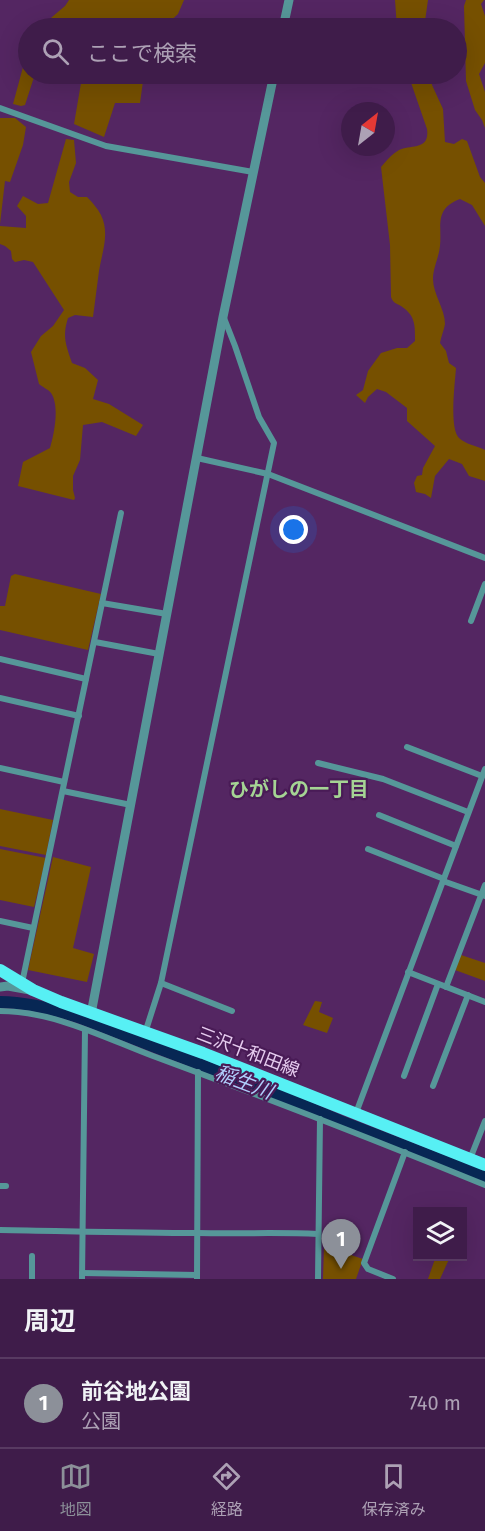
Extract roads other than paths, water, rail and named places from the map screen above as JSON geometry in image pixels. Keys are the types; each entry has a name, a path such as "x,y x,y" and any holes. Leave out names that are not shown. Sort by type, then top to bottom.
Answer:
{"main road":[{"name":"三沢十和田線","path":"0,970 27,987 91,1014 203,1053 485,1165"}],"street":[{"path":"286,18 290,0"},
{"path":"91,1014 223,316 272,84"},
{"path":"0,108 106,146 253,172"},
{"path":"145,1034 160,982 274,443 259,417 223,316"},
{"path":"197,458 268,474 485,558"},
{"path":"0,987 27,987 33,928 122,513"},
{"path":"471,621 485,584"},
{"path":"102,603 167,614"},
{"path":"94,642 159,654"},
{"path":"0,659 86,679"},
{"path":"0,698 79,716"},
{"path":"356,1113 484,772 407,747"},
{"path":"318,764 382,779 468,812"},
{"path":"0,768 64,782"},
{"path":"63,791 131,805"},
{"path":"379,815 456,846"},
{"path":"368,849 483,896"},
{"path":"446,987 483,896 485,885"},
{"path":"0,921 33,928"},
{"path":"408,972 485,1000"},
{"path":"160,982 232,1011"},
{"path":"404,1076 438,984"},
{"path":"433,1086 468,995"},
{"path":"0,1011 42,1015 85,1030 320,1119 485,1185"},
{"path":"85,1030 82,1276 197,1277 198,1072"},
{"path":"318,1279 320,1119"},
{"path":"470,1159 485,1121"},
{"path":"393,1279 368,1269 364,1263 405,1152"},
{"path":"0,1230 318,1234"},
{"path":"32,1256 32,1279"}],"waterway":[{"name":"稲生川","path":"0,1002 40,1006 78,1017 245,1080 340,1121 485,1177"}],"place":[{"name":"前谷地公園","path":"341,1269"}],"district":[{"name":"ひがしの一丁目","path":"299,789"}]}
